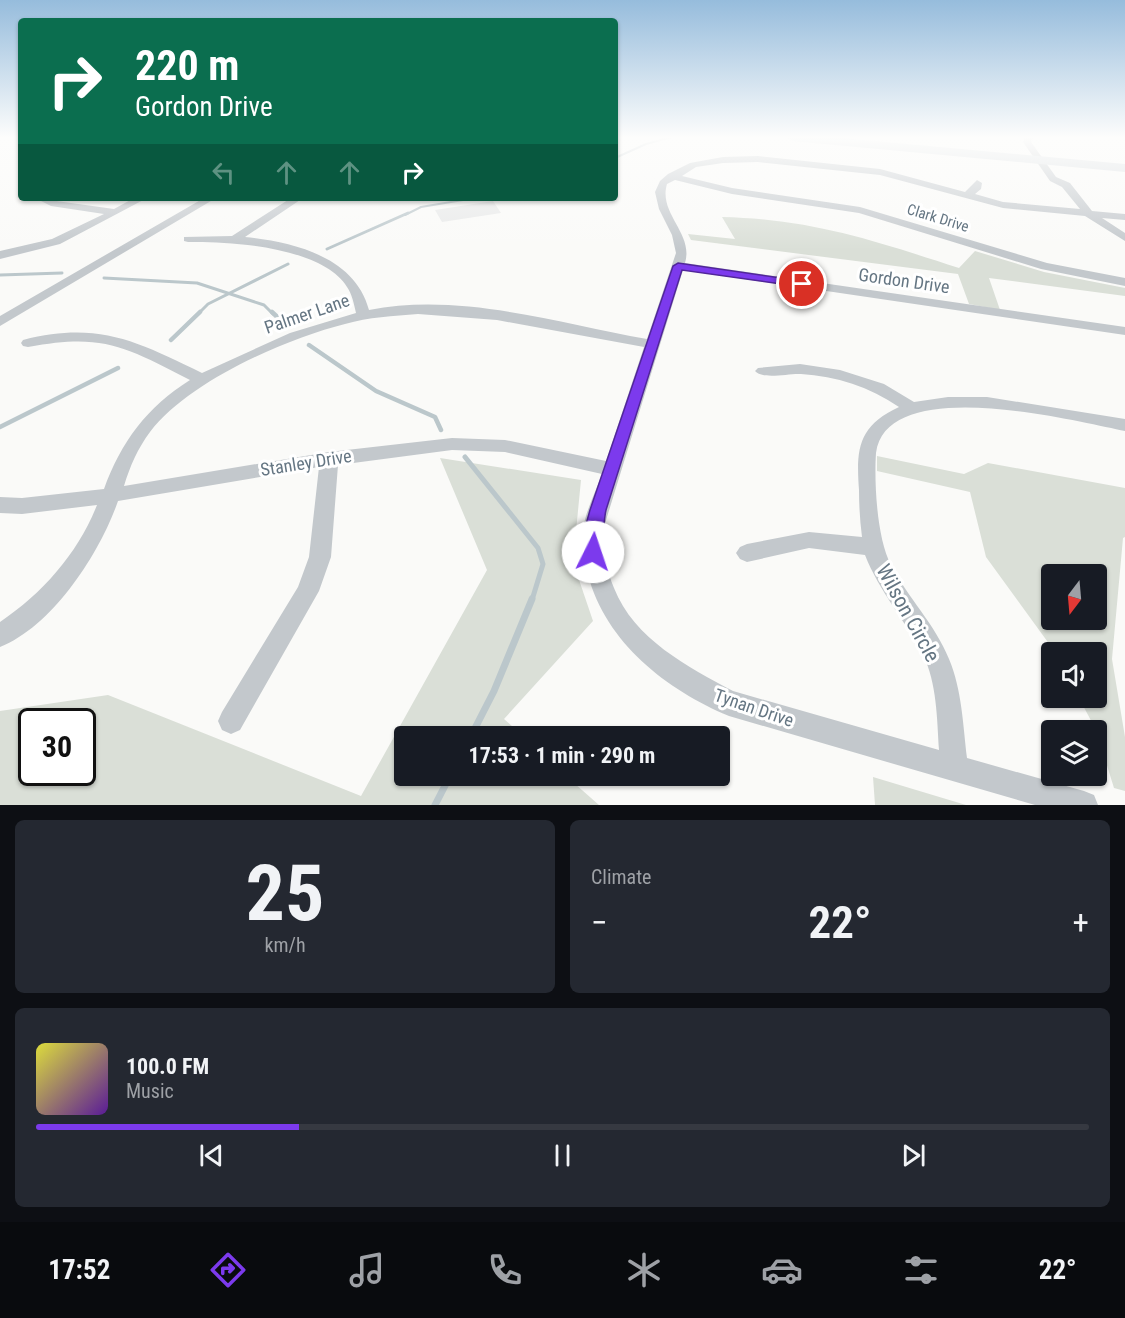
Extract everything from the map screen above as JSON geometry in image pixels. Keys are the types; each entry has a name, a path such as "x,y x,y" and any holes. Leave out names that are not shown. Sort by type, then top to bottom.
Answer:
{"street":[{"path":"892,175 971,190 1025,208 1125,217"},
{"path":"1051,175 1053,179 1066,185 1089,214 1125,238"},
{"name":"Tynan Drive","path":"671,176 663,183 660,196 682,246 678,266 593,530 593,552 599,584 617,620 647,653 685,680 729,703 1084,805"},
{"name":"Clark Drive","path":"671,176 732,191 860,210 1046,266 1125,282"},
{"path":"47,201 115,212"},
{"path":"0,255 30,250 55,242 136,201"},
{"path":"0,322 206,201"},
{"path":"233,240 292,201"},
{"path":"188,239 208,237 233,240 298,252 322,261 351,283 359,297 363,315"},
{"name":"Gordon Drive","path":"678,266 1125,331"},
{"name":"Palmer Lane","path":"0,636 39,606 83,555 134,441 156,414 201,379 304,333 363,315 428,310 454,311 652,344"},
{"path":"28,343 60,336 109,337 127,343 201,379"},
{"path":"763,371 785,367 857,379 891,393 910,407"},
{"name":"Wilson Circle","path":"955,768 945,690 933,650 878,561 866,462 868,444 876,431 910,407 953,401 998,403 1125,425"},
{"name":"Stanley Drive","path":"0,505 22,506 110,495 329,459 426,446 475,444 505,446 612,469"},
{"path":"231,722 308,591 320,557 329,459"},
{"path":"747,553 809,540 875,547"}],"shaded area":[{"path":"493,201 501,213 442,222 435,210"},
{"path":"722,217 785,222 842,233 959,268 975,251 1044,272 1125,288 1125,296 989,278 1000,310 969,304 958,274 691,240 688,234 735,239"},
{"path":"877,456 964,474 988,463 1125,488 1125,537 1123,538 1112,659 1125,737 1125,791 1114,788 1107,765 1107,720 1091,720 1084,708 1107,708 1107,642 1048,642 986,557 970,492 877,471"},
{"path":"440,458 581,480 573,562 593,621 504,719 512,726 400,726 487,570"},
{"path":"108,695 361,796 394,737 394,786 577,786 599,805 0,805 0,711 18,708 18,786 96,786 96,708 20,708"},
{"path":"873,777 966,805 875,805"}],"waterway":[{"path":"405,215 421,207 457,201"},
{"path":"327,249 408,213"},
{"path":"229,294 288,264"},
{"path":"0,275 62,273"},
{"path":"104,278 197,283 229,294"},
{"path":"200,312 208,304 229,294"},
{"path":"229,294 264,305 273,314"},
{"path":"171,340 200,312"},
{"path":"272,312 288,327"},
{"path":"309,345 376,391 435,417 441,430"},
{"path":"0,427 118,368"},
{"path":"465,457 538,548 543,564 532,600"},
{"path":"476,726 494,691 532,599"},
{"path":"435,805 445,786"}],"route":[{"path":"593,552 593,530 598,510 678,266 802,284"}]}
